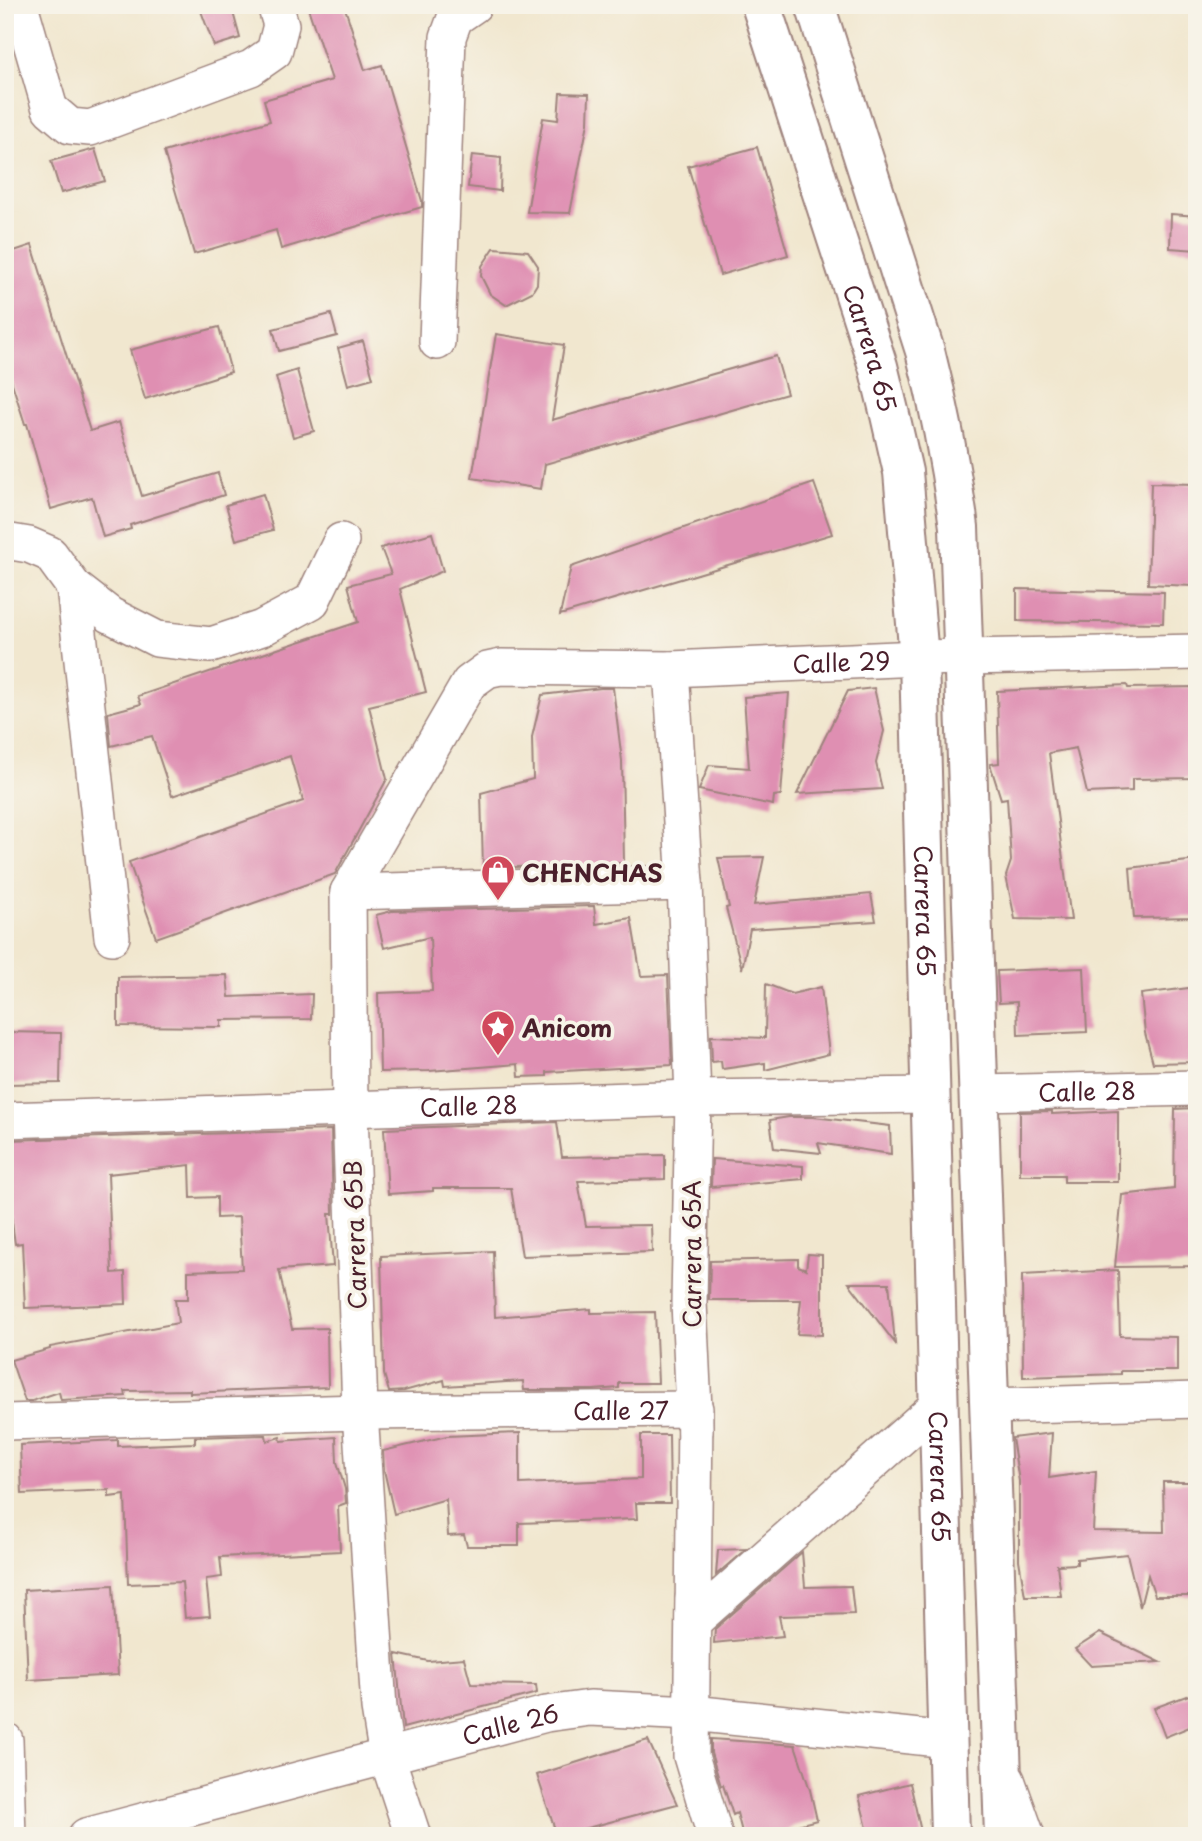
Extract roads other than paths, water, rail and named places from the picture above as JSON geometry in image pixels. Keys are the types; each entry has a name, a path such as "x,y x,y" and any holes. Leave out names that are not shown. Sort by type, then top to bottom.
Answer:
{"main road":[{"name":"Carrera 65","path":"761,5 878,366 903,472 907,505 919,658 950,1836"},
{"name":"Carrera 65","path":"815,5 925,351 950,463 959,527 1004,1836"}],"street":[{"path":"20,5 50,109 70,126 90,128 251,68 274,52 281,25 275,5"},
{"path":"437,342 448,37 455,18 474,5"},
{"path":"5,541 29,545 50,554 74,587 110,615 157,639 211,645 262,628 312,601 341,541"},
{"path":"74,587 112,937"},
{"name":"Calle 29","path":"348,892 469,683 486,670 501,667 671,669 919,658 1197,652"},
{"name":"Carrera 65A","path":"671,669 685,883 692,1098 689,1303 695,1409 691,1756 715,1836"},
{"path":"348,892 685,883"},
{"name":"Carrera 65B","path":"348,892 350,1109 360,1412 379,1708 387,1757 414,1836"},
{"name":"Calle 28","path":"979,1093 1197,1088"},
{"name":"Calle 28","path":"5,1120 692,1098 931,1095"},
{"path":"989,1406 1197,1400"},
{"path":"693,1622 939,1404"},
{"name":"Calle 27","path":"5,1422 360,1412 695,1409"},
{"name":"Calle 26","path":"86,1836 546,1714 590,1708 692,1713 948,1740"},
{"path":"5,1740 8,1836"},
{"path":"1001,1763 1027,1836"}],"place":[{"name":"CHENCHAS","path":"498,902"},
{"name":"Anicom","path":"498,1057"}]}
